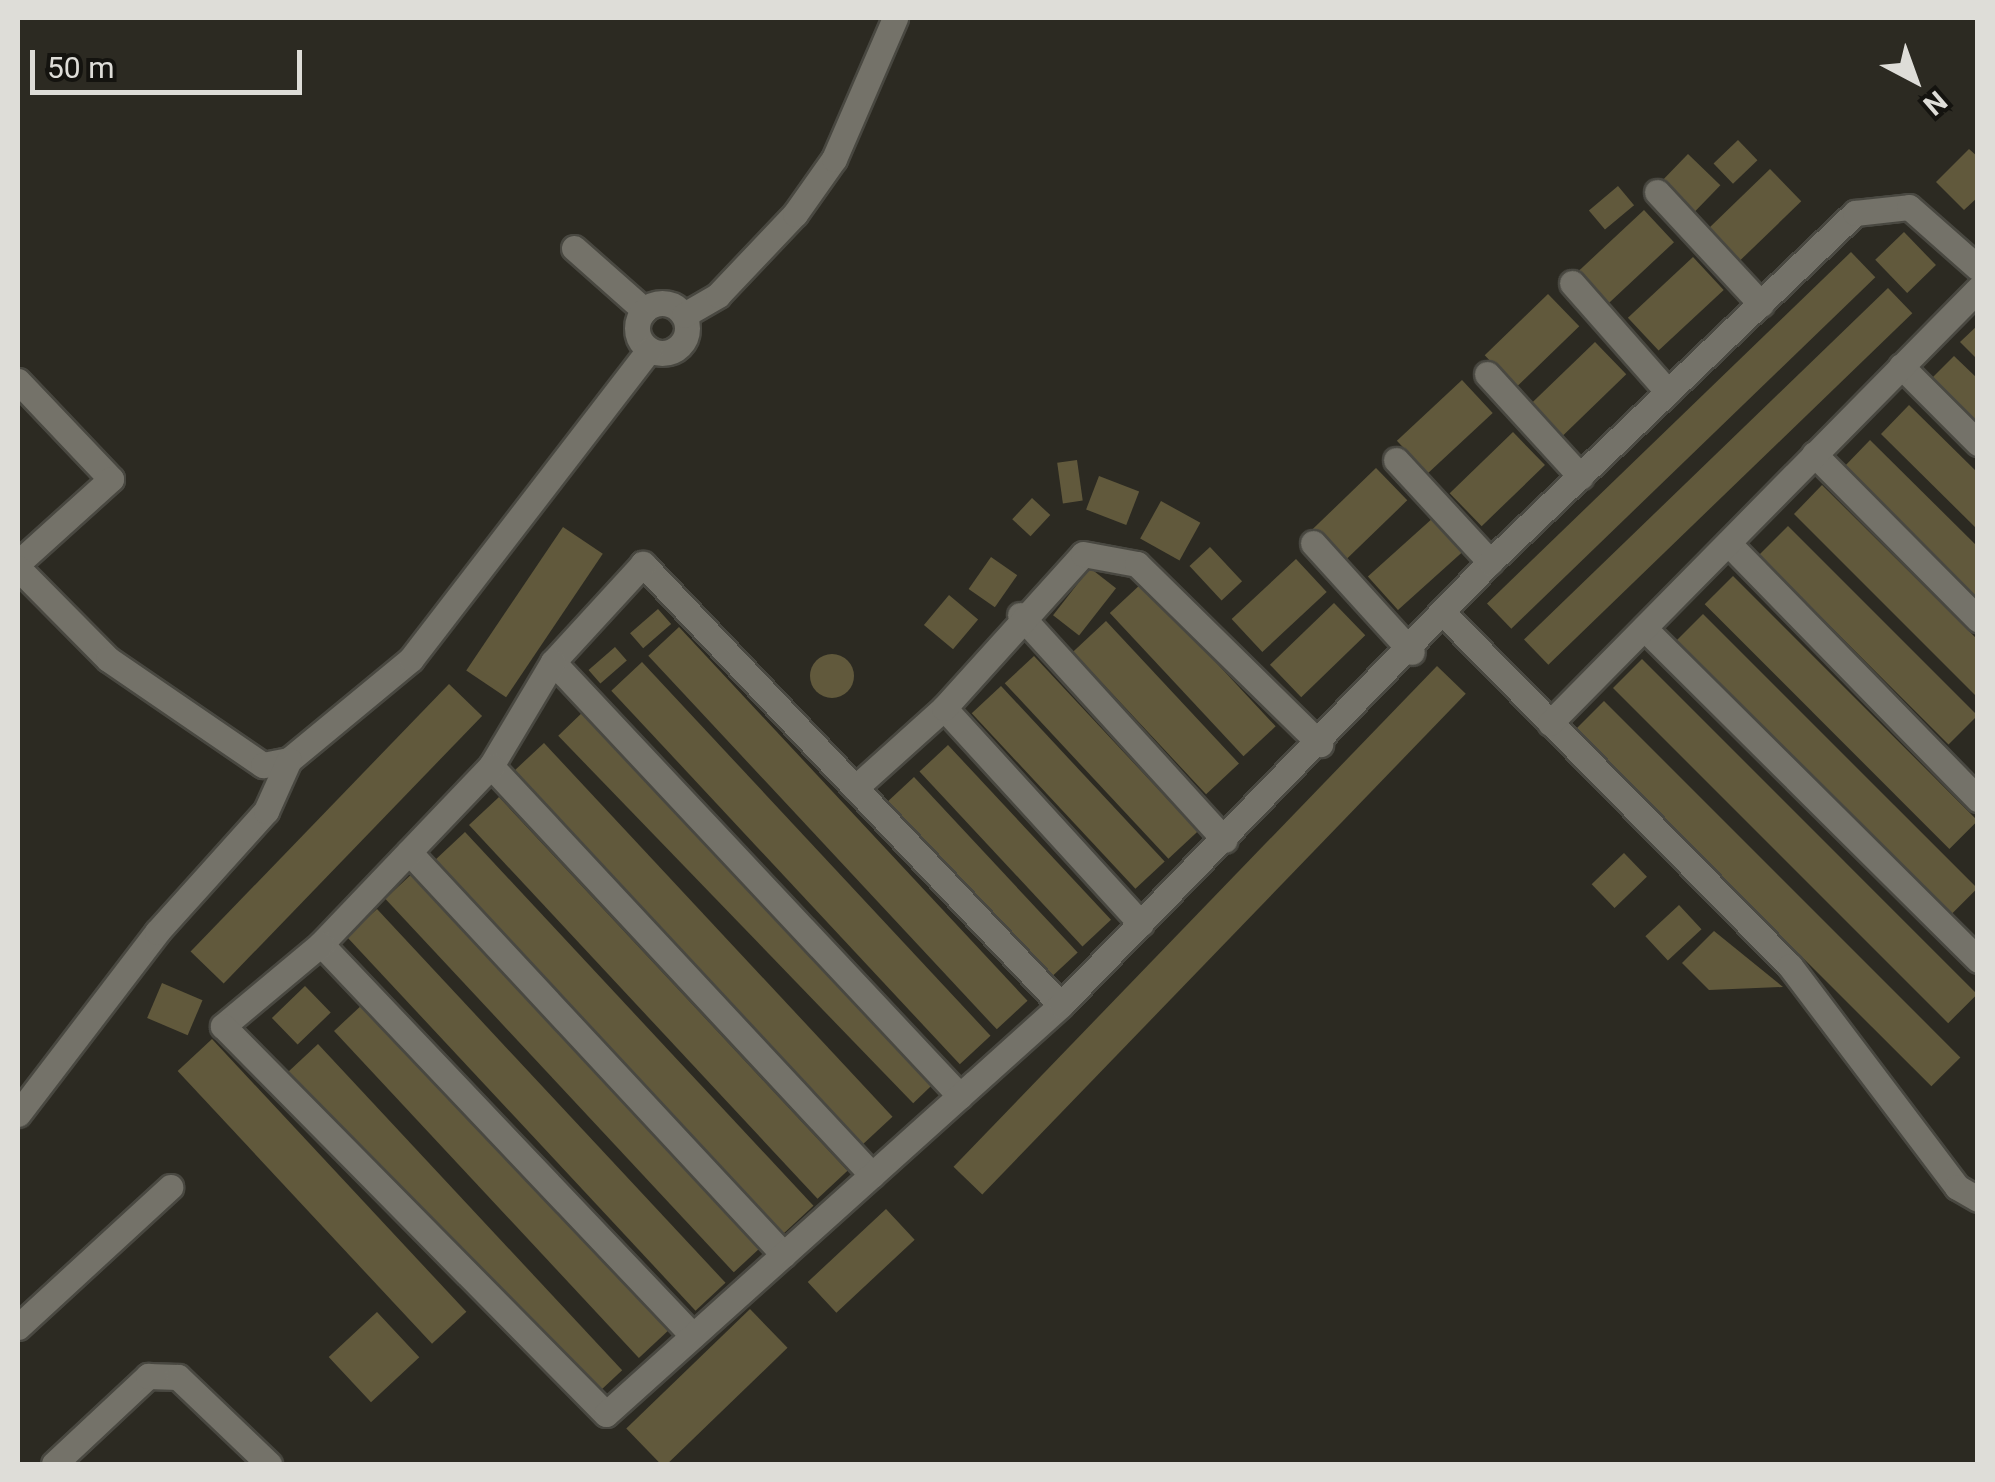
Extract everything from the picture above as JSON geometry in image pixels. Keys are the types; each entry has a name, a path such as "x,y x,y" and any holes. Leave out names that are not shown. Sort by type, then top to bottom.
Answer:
{"street":[{"path":"684,314 718,295 795,214 834,159 895,18"},
{"path":"1657,192 1761,304"},
{"path":"1061,1005 643,564 552,662 492,766 321,944 224,1026 606,1414 1061,1005 1412,652 1490,562 1855,214 1880,204 1908,206 1978,268"},
{"path":"574,248 644,310"},
{"path":"1572,283 1668,392"},
{"path":"1550,724 1978,288"},
{"path":"644,310 665,303 684,314"},
{"path":"644,310 636,331 649,350"},
{"path":"18,1114 157,932 266,811 289,760 411,659 649,350 680,346 684,314"},
{"path":"1901,366 1978,444"},
{"path":"1486,374 1582,476"},
{"path":"18,381 112,479 18,566 108,659 263,765 289,760"},
{"path":"1814,454 1978,620"},
{"path":"1396,460 1490,562"},
{"path":"1312,542 1412,652"},
{"path":"1728,543 1978,799"},
{"path":"855,788 944,708 1065,564 1111,553 1137,564 1320,744"},
{"path":"1020,614 1225,840"},
{"path":"1446,615 1790,966 1956,1188 1978,1199"},
{"path":"1644,628 1978,960"},
{"path":"552,662 960,1096"},
{"path":"944,708 1141,924"},
{"path":"492,766 872,1175"},
{"path":"410,852 784,1255"},
{"path":"321,944 692,1336"},
{"path":"18,1327 170,1187"},
{"path":"54,1464 148,1376 178,1377 269,1464"}],"building":[{"path":"1738,140 1757,160 1733,184 1714,164"},
{"path":"1969,149 1978,157 1978,197 1964,210 1936,182"},
{"path":"1688,154 1720,185 1694,213 1662,181"},
{"path":"1770,169 1801,201 1738,263 1707,230"},
{"path":"1618,186 1634,205 1605,230 1589,210"},
{"path":"1644,210 1674,242 1609,303 1579,271"},
{"path":"1904,232 1936,265 1907,293 1875,260"},
{"path":"1851,252 1875,277 1511,629 1487,603"},
{"path":"1693,257 1724,290 1659,351 1628,318"},
{"path":"1888,288 1912,313 1548,665 1524,639"},
{"path":"1548,294 1579,326 1516,388 1485,355"},
{"path":"1978,325 1978,360 1960,342"},
{"path":"1595,342 1626,374 1562,436 1531,404"},
{"path":"1954,356 1978,379 1978,430 1929,381"},
{"path":"1462,380 1493,413 1428,474 1397,441"},
{"path":"1909,405 1978,473 1978,530 1881,434"},
{"path":"1513,432 1545,465 1482,526 1450,493"},
{"path":"1870,440 1978,547 1978,604 1842,469"},
{"path":"1077,460 1083,501 1063,503 1057,463"},
{"path":"1376,468 1407,500 1343,562 1312,530"},
{"path":"1099,476 1139,491 1126,525 1086,510"},
{"path":"1822,485 1978,640 1978,698 1794,514"},
{"path":"1032,498 1050,515 1031,536 1012,519"},
{"path":"1161,501 1200,523 1180,560 1140,539"},
{"path":"1434,517 1464,550 1398,610 1368,577"},
{"path":"1788,526 1978,716 1949,744 1759,555"},
{"path":"563,527 603,554 506,697 466,670"},
{"path":"1210,547 1242,581 1222,600 1190,566"},
{"path":"991,557 1017,575 995,607 969,589"},
{"path":"1296,559 1327,592 1262,652 1232,619"},
{"path":"1090,568 1116,588 1079,636 1053,615"},
{"path":"1733,576 1978,821 1949,849 1705,604"},
{"path":"1142,583 1276,726 1243,756 1110,613"},
{"path":"949,595 978,619 953,649 924,625"},
{"path":"1334,603 1365,635 1301,697 1270,665"},
{"path":"658,609 671,624 643,648 630,633"},
{"path":"1703,614 1977,888 1948,917 1674,643"},
{"path":"1106,621 1239,764 1206,794 1073,652"},
{"path":"679,627 1028,1001 997,1029 648,656"},
{"path":"615,647 627,661 600,684 589,670"},
{"path":"832,654 847,661 854,676 847,691 832,698 817,691 810,676 817,661"},
{"path":"1034,656 1198,832 1168,859 1005,683"},
{"path":"1642,659 1977,994 1948,1023 1613,688"},
{"path":"642,662 991,1036 960,1064 611,691"},
{"path":"1437,666 1466,694 982,1194 954,1167"},
{"path":"449,684 482,716 224,984 191,952"},
{"path":"1001,686 1165,862 1135,889 972,713"},
{"path":"1604,701 1960,1057 1931,1086 1575,730"},
{"path":"587,708 942,1076 913,1103 558,736"},
{"path":"544,743 893,1117 862,1145 513,772"},
{"path":"948,745 1111,920 1082,946 919,772"},
{"path":"914,777 1078,953 1048,980 885,804"},
{"path":"499,797 848,1171 818,1199 469,825"},
{"path":"465,832 814,1206 783,1234 434,861"},
{"path":"1624,853 1647,877 1615,908 1592,884"},
{"path":"416,870 765,1244 734,1272 385,899"},
{"path":"1679,905 1702,929 1668,961 1645,936"},
{"path":"377,909 726,1283 696,1311 347,937"},
{"path":"1714,931 1783,987 1709,990 1682,963"},
{"path":"162,983 203,1000 188,1035 147,1018"},
{"path":"305,986 331,1013 298,1045 272,1018"},
{"path":"364,1003 669,1330 639,1358 334,1031"},
{"path":"212,1039 466,1312 432,1344 178,1071"},
{"path":"318,1044 622,1370 592,1398 288,1072"},
{"path":"886,1209 915,1240 836,1313 808,1282"},
{"path":"750,1309 788,1348 667,1464 661,1464 626,1428"},
{"path":"377,1312 419,1357 371,1402 329,1357"}]}
